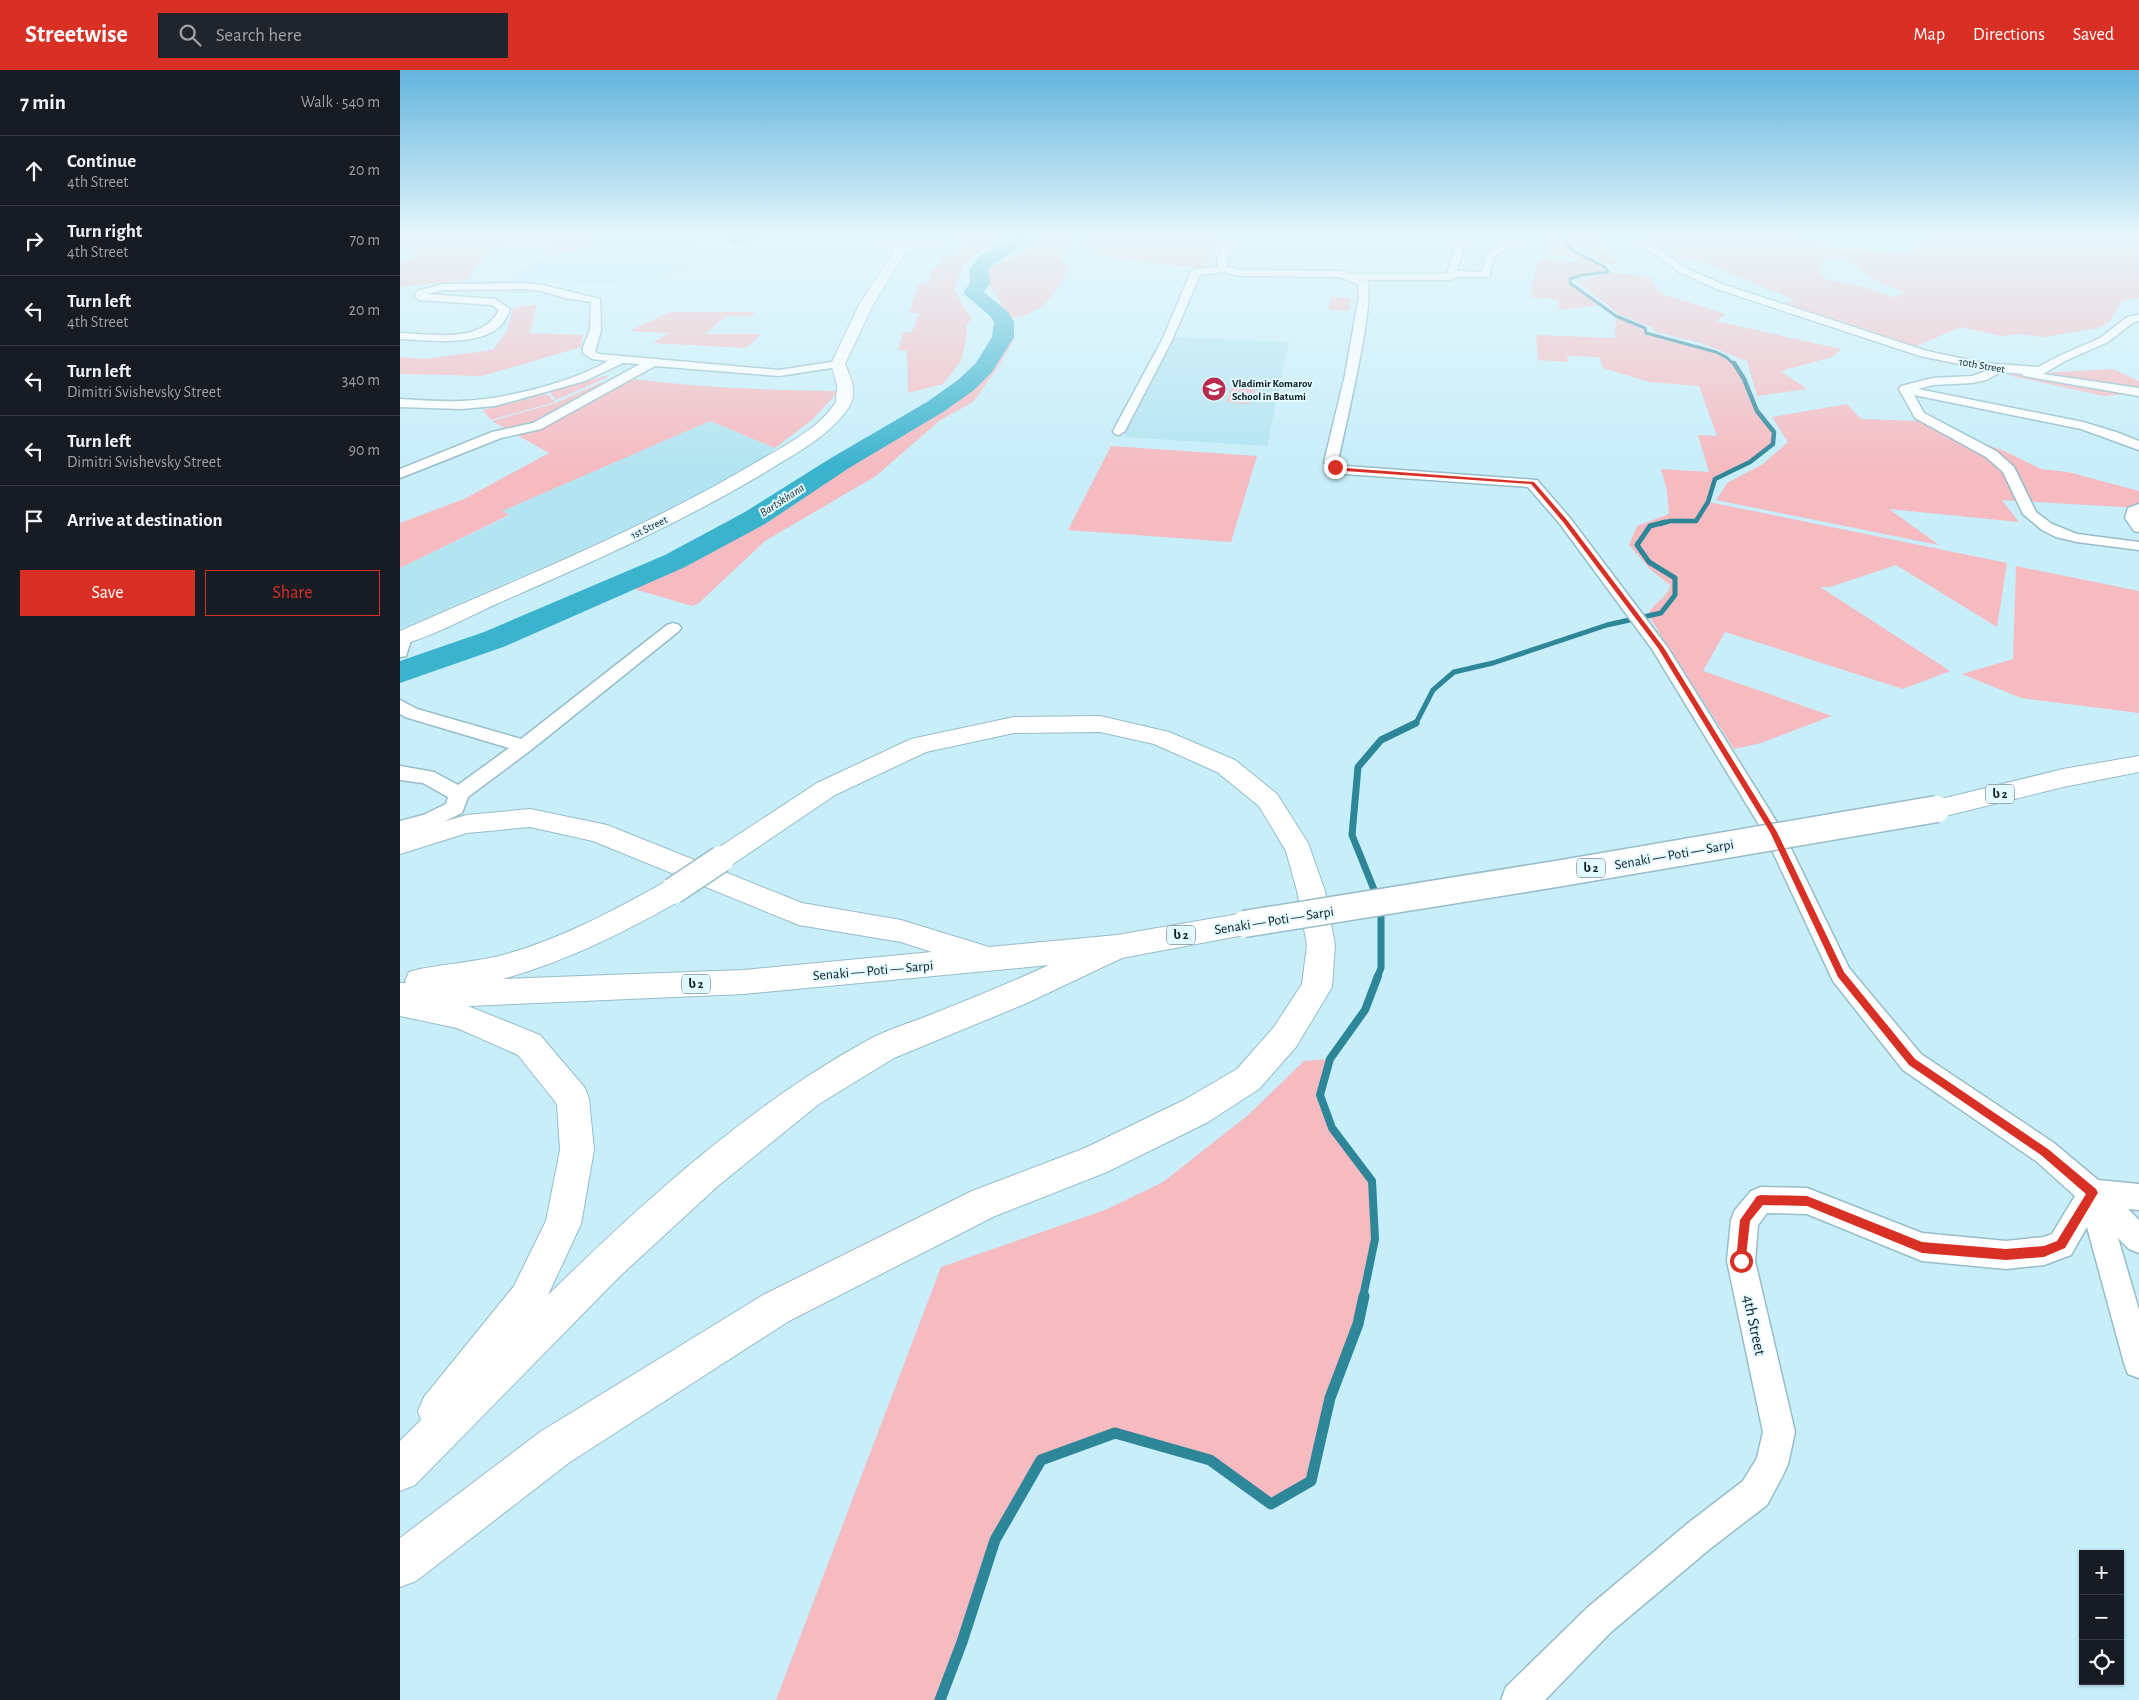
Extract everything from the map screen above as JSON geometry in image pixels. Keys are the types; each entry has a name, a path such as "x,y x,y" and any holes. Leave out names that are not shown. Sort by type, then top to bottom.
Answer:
{"main road":[{"path":"838,364 862,314"},
{"name":"1st Street","path":"401,643 694,505 792,448 823,424 842,406 846,392 843,376 838,364"},
{"path":"400,984 508,966 566,946 618,923 673,891 826,789 920,745 1014,725 1100,724 1161,738 1226,766 1268,800 1299,850 1311,891 1321,945 1317,987 1285,1037 1248,1079 1196,1112 1095,1160 984,1203 776,1308 555,1447 400,1565"},
{"name":"Senaki — Poti — Sarpi","path":"400,996 744,982 1117,947 1937,808 2063,778 2139,764"},
{"path":"400,844 466,824 530,818 598,832 799,914 901,931 991,959"},
{"path":"400,1470 607,1263 707,1173 807,1094 883,1048 1016,994 1117,947"},
{"path":"400,1004 460,1016 529,1045 572,1100 577,1150 564,1224 526,1300 400,1459"}],"street":[{"path":"400,336 455,337 474,334 490,329 504,314"},
{"path":"594,314 597,326 595,337 589,347 589,353 596,357 779,373 838,364"},
{"path":"1119,431 1167,340 1178,314"},
{"path":"1361,314 1351,375 1331,462 1335,467 1345,470 1532,483 1565,521 1648,630 1773,832 1841,974 1912,1062 2045,1152 2092,1193 2139,1239"},
{"name":"10th Street","path":"1803,314 1924,354 2013,370 2040,371 2063,358 2104,340 2118,329"},
{"path":"2118,329 2120,317 2123,314"},
{"path":"2118,329 2131,319 2139,318"},
{"path":"400,403 461,405 495,402 581,379 602,370 620,359"},
{"path":"400,474 497,435 537,426 653,362"},
{"path":"1905,389 1925,383 1966,380 1994,373 1999,368"},
{"path":"2013,370 2047,378 2139,392"},
{"path":"1905,389 1942,399 2077,424 2121,437 2139,446"},
{"path":"1905,389 1919,415 1991,454 2010,470 2030,514 2047,526 2062,534 2077,538 2139,546"},
{"path":"2139,508 2133,511 2132,518 2139,528"},
{"path":"400,828 428,821 455,808 459,794 524,746 673,628"},
{"path":"400,706 412,713 524,746"},
{"path":"400,774 427,777 459,794"},
{"path":"2092,1193 2139,1197"},
{"path":"2092,1193 2139,1363"},
{"name":"4th Street","path":"1519,1700 1599,1620 1699,1536 1755,1493 1772,1464 1779,1432 1741,1261 1745,1220 1761,1200 1807,1201 1922,1247 2006,1255 2044,1252 2061,1244 2092,1193"}],"shaded area":[{"path":"511,314 535,314 530,333 583,335 581,347 482,376 400,374 400,357 424,359 493,350 507,331"},
{"path":"666,314 753,314 751,316 726,316 705,334 762,334 746,348 653,343 669,333 629,331"},
{"path":"919,314 968,314 972,318 966,326 967,334 961,361 943,384 908,393 907,351 898,350 903,333 912,332"},
{"path":"1005,314 1027,314 1020,316 1007,318"},
{"path":"1619,314 1726,314 1716,321 1841,349 1832,357 1781,371 1807,389 1757,396 1747,361 1701,343 1656,332 1652,327"},
{"path":"1813,314 2114,314 2109,322 2098,328 2044,337 2018,334 2001,336 1961,327 1914,347"},
{"path":"1616,316 1645,328 1646,333 1655,337 1716,352 1733,362 1744,379 1757,411 1774,432 1773,444 1750,462 1716,479 1709,502 2007,563 1997,627 1896,565 1830,587 1820,587 1950,671 1903,689 1725,632 1703,671 1832,716 1761,743 1734,749 1648,615 1666,594 1670,585 1650,569 1629,545 1637,526 1669,514 1667,491 1661,469 1709,472 1698,435 1717,436 1699,386 1649,382 1603,368 1599,357 1567,356 1568,362 1538,360 1536,335 1615,338"},
{"path":"1008,335 1015,338 996,370 973,402 939,421 876,476 765,541 699,603 692,606 624,586 671,567 760,520 837,474 973,386 992,361"},
{"name":"Vladimir Komarov School in Batumi","path":"1174,337 1289,342 1267,446 1124,437"},
{"path":"2113,369 2139,381 2139,393 2104,396 2007,375"},
{"path":"605,376 608,377 556,400 550,392"},
{"path":"634,379 736,388 839,391 813,419 775,448 710,421 502,511 509,515 400,568 400,523 464,499 549,453 492,421 556,403 600,383"},
{"path":"1234,381 1258,382 1250,404 1226,402"},
{"path":"547,394 555,402 491,420 483,410"},
{"path":"1847,404 1861,419 1919,421 2002,450 2041,469 2068,472 2139,491 2139,508 2002,500 2019,522 1889,509 1939,545 1716,500 1727,483 1763,464 1788,442 1772,417"},
{"path":"710,421 775,448 761,462 655,516 400,629 400,568 509,516 501,511"},
{"path":"1111,446 1257,456 1231,542 1068,530"},
{"path":"2016,566 2139,591 2139,713 2021,698 1962,674 2013,659"},
{"path":"1330,1059 1320,1095 1332,1128 1372,1181 1375,1239 1358,1324 1330,1398 1311,1481 1271,1504 1210,1460 1115,1433 1041,1460 995,1540 962,1642 940,1700 776,1700 941,1267 1105,1210 1163,1182 1247,1116 1304,1061"}],"waterway":[{"name":"Bartskhana","path":"400,673 495,639 675,561 755,518 840,463 935,407 966,385 984,367 1003,337 1004,322 999,314"},
{"path":"1613,314 1645,328 1646,333 1716,352 1726,357 1735,365"},
{"path":"1660,524 1670,521 1696,521 1708,502 1715,479 1750,462 1773,444 1774,432 1757,411 1744,379 1734,363"},
{"path":"1416,723 1433,690 1454,672 1493,663 1607,625 1661,613 1675,595 1675,578 1649,562 1637,545 1650,526 1665,522"},
{"path":"1377,897 1352,835 1358,767 1381,740 1416,723"},
{"path":"1377,978 1381,968 1381,907"},
{"path":"1363,1297 1375,1239 1372,1181 1332,1128 1320,1095 1330,1059 1365,1010 1378,976"},
{"path":"940,1700 962,1642 995,1540 1041,1460 1115,1433 1210,1460 1271,1504 1311,1481 1330,1398 1358,1324 1364,1296"}],"place":[{"name":"Vladimir Komarov School in Batumi","path":"1214,389"}],"route":[{"path":"1335,467 1345,470 1532,483 1565,521 1660,648 1773,832 1841,974 1912,1062 2045,1152 2092,1193 2061,1244 2044,1252 2006,1255 1922,1247 1807,1201 1761,1200 1745,1220 1741,1261"}]}
